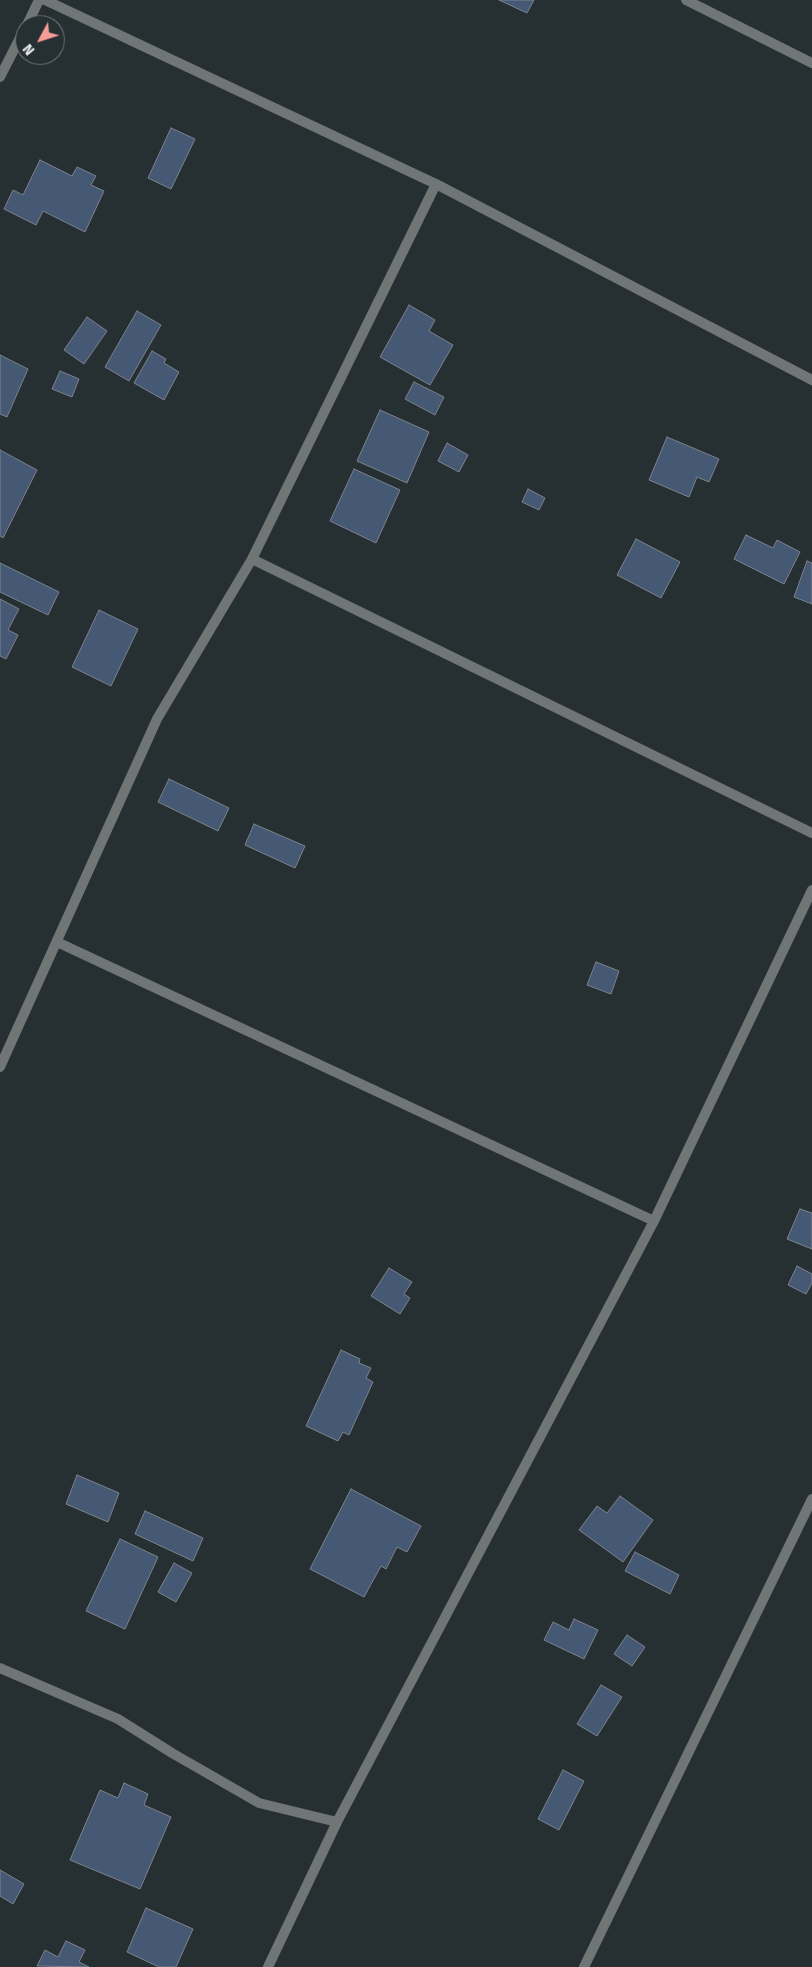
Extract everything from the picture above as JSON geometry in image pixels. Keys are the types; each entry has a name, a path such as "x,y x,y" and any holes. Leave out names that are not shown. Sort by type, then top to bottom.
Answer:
{"street":[{"path":"32,15 39,0"},
{"path":"45,0 436,184 812,380"},
{"path":"687,0 812,63"},
{"path":"0,77 15,48"},
{"path":"0,1067 156,719 252,559 436,184"},
{"path":"252,559 812,833"},
{"path":"268,1967 337,1822 654,1221 812,890"},
{"path":"57,942 654,1221"},
{"path":"584,1967 812,1499"},
{"path":"0,1668 118,1719 172,1753 260,1803 337,1822"}],"building":[{"path":"499,0 534,0 527,13"},
{"path":"171,128 195,139 171,189 148,178"},
{"path":"40,160 72,176 77,167 96,176 91,185 104,191 85,232 43,211 36,225 4,209 13,190 23,195"},
{"path":"409,305 435,320 429,331 453,345 430,385 380,357"},
{"path":"137,311 161,325 129,381 105,367"},
{"path":"87,317 107,331 84,364 64,350"},
{"path":"152,351 166,359 164,363 179,372 164,400 134,383"},
{"path":"0,355 28,369 7,417 0,414"},
{"path":"60,371 79,379 72,397 52,389"},
{"path":"414,382 444,397 435,415 405,399"},
{"path":"380,410 429,432 407,483 357,461"},
{"path":"667,437 719,459 709,482 697,477 689,497 649,480"},
{"path":"447,443 468,455 459,472 438,461"},
{"path":"0,450 37,470 3,538 0,536"},
{"path":"354,469 400,490 376,543 330,521"},
{"path":"528,489 545,498 539,510 522,502"},
{"path":"746,535 773,548 777,540 800,552 784,584 734,559"},
{"path":"636,539 680,562 661,598 617,575"},
{"path":"807,561 812,563 812,604 794,597"},
{"path":"0,563 59,592 48,615 0,592"},
{"path":"0,599 19,609 8,630 18,635 6,659 0,656"},
{"path":"99,610 138,629 111,686 72,667"},
{"path":"169,779 229,808 218,831 158,802"},
{"path":"254,824 305,846 295,868 245,845"},
{"path":"596,962 619,971 611,994 587,985"},
{"path":"800,1209 812,1213 812,1249 787,1239"},
{"path":"797,1266 812,1274 812,1283 806,1294 788,1285"},
{"path":"389,1268 412,1282 404,1294 410,1298 400,1314 371,1296"},
{"path":"341,1350 360,1359 359,1363 371,1368 366,1378 373,1382 349,1435 343,1432 338,1441 306,1426"},
{"path":"77,1475 119,1493 108,1522 66,1504"},
{"path":"351,1489 421,1526 407,1552 397,1547 386,1569 381,1566 364,1597 310,1569"},
{"path":"620,1496 653,1520 623,1562 579,1530 597,1506 607,1513"},
{"path":"145,1511 203,1538 193,1561 135,1534"},
{"path":"120,1539 158,1557 125,1629 86,1611"},
{"path":"635,1552 679,1575 670,1594 625,1571"},
{"path":"174,1563 192,1573 176,1602 158,1592"},
{"path":"574,1619 598,1630 584,1659 544,1640 553,1622 569,1630"},
{"path":"627,1635 645,1647 632,1666 614,1654"},
{"path":"601,1685 622,1697 597,1736 577,1724"},
{"path":"563,1770 584,1781 559,1830 538,1819"},
{"path":"124,1783 148,1794 144,1805 171,1817 140,1889 70,1860 100,1790 118,1798"},
{"path":"0,1870 24,1884 13,1904 0,1896"},
{"path":"146,1908 193,1929 176,1967 159,1967 127,1952"},
{"path":"66,1941 85,1950 79,1962 89,1967 37,1966 45,1950 58,1957"}]}
